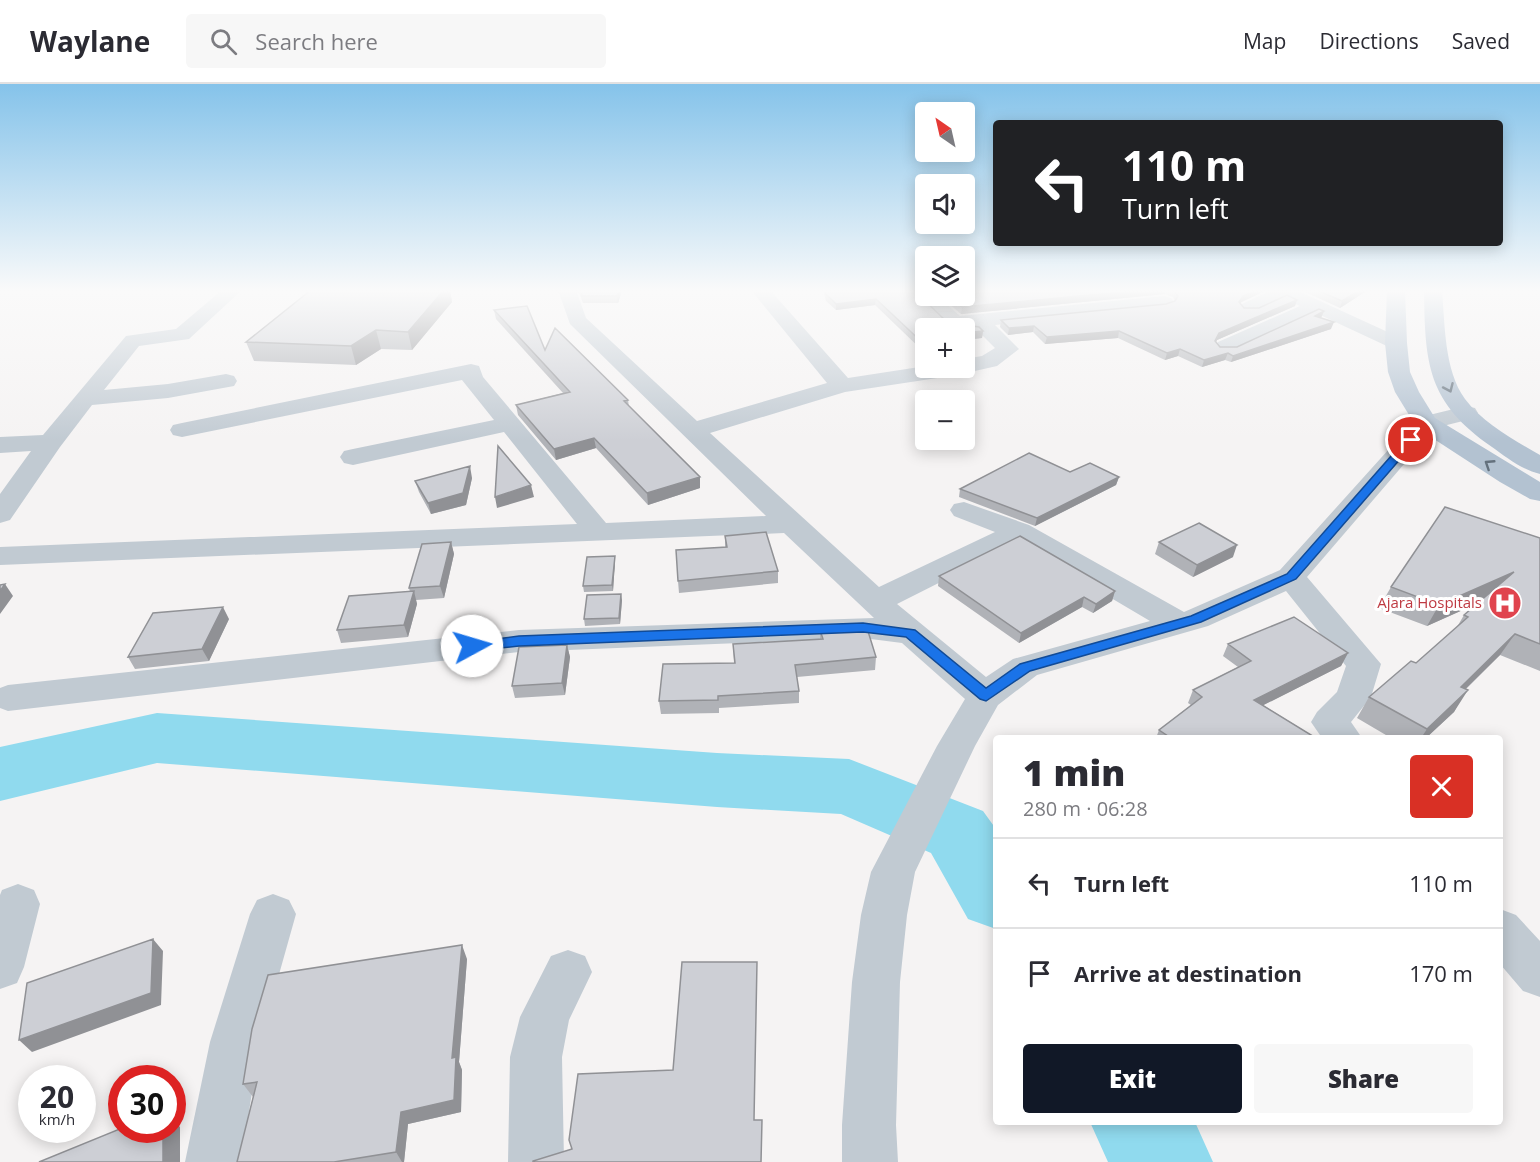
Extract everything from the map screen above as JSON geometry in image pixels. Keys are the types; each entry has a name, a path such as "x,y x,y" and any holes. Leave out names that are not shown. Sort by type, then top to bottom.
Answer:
{"main road":[{"path":"1437,340 1444,378 1455,402 1482,428 1540,466"},
{"path":"1396,343 1399,372 1407,392 1426,423 1540,493"}],"street":[{"path":"0,514 50,442 133,340"},
{"path":"598,340 789,524 910,633 986,696"},
{"path":"803,340 842,386"},
{"path":"975,364 988,361 1008,349 999,340"},
{"path":"1226,347 1241,340"},
{"path":"1390,340 1396,343"},
{"path":"182,430 466,363 472,378 508,424 598,531"},
{"path":"693,430 842,386 915,375"},
{"path":"85,399 168,391 226,381"},
{"path":"870,1162 869,1125 876,982 884,915 893,872 956,746 986,696 1025,667 1196,619 1291,576 1426,423 1466,413"},
{"path":"353,457 508,424"},
{"path":"0,445 50,442"},
{"path":"964,510 1019,531 1179,624"},
{"path":"0,556 789,524"},
{"path":"875,602 1019,531"},
{"path":"1291,576 1318,612 1364,664 1353,697 1330,722 1341,735"},
{"path":"8,698 519,641 863,627 910,633"},
{"path":"0,967 18,904"},
{"path":"213,1162 235,1042 273,914"},
{"path":"1503,933 1540,975"},
{"path":"536,1162 536,1057 545,1017 568,972"}],"building":[{"path":"248,340 360,340 351,346 246,342"},
{"path":"522,340 541,340 545,350 549,340 567,340 628,400 624,401 700,477 647,493 594,438 554,449 516,405 570,392"},
{"path":"1139,340 1215,340 1220,347 1237,347 1251,340 1280,340 1233,356 1228,353 1204,360 1180,349 1167,353"},
{"path":"498,446 531,485 495,497"},
{"path":"1029,453 1070,472 1090,463 1119,477 1037,518 960,489"},
{"path":"470,466 463,493 428,503 415,481"},
{"path":"1445,507 1540,538 1540,644 1515,634 1461,687 1468,690 1427,729 1369,697 1411,661 1416,663 1468,617 1464,615 1514,572 1439,605 1391,587"},
{"path":"1199,523 1237,545 1197,565 1159,542"},
{"path":"766,532 778,571 678,581 676,550 727,547 725,536"},
{"path":"1020,536 1115,591 1096,604 1084,597 1021,633 939,576"},
{"path":"451,542 440,586 409,588 422,544"},
{"path":"615,556 612,585 583,586 587,557"},
{"path":"414,591 404,625 337,630 349,596"},
{"path":"621,594 619,618 584,619 587,595"},
{"path":"223,607 202,649 128,657 153,613"},
{"path":"1294,617 1348,653 1254,700 1311,735 1166,735 1159,730 1202,697 1193,690 1251,661 1228,644"},
{"path":"867,628 876,657 795,665 799,691 718,696 718,700 659,701 663,664 735,663 733,644 823,639 820,630"},
{"path":"567,645 562,683 512,686 519,647"},
{"path":"153,939 151,993 19,1040 27,983"},
{"path":"462,945 452,1058 456,1057 454,1100 401,1112 396,1152 334,1162 237,1162 257,1082 243,1084 252,1029 268,975"},
{"path":"682,962 757,962 754,1120 762,1120 761,1162 533,1162 572,1149 569,1140 578,1074 673,1070"},
{"path":"108,1134 108,1143 163,1143 163,1162 39,1162 85,1143 96,1143 96,1139"}],"waterway":[{"path":"0,774 157,738 717,780 849,787 957,832 993,890"},
{"path":"1140,1125 1163,1162"}],"place":[{"name":"Ajara Hospitals","path":"1505,603"}],"route":[{"path":"472,646 519,641 863,627 910,633 986,696 1025,667 1196,619 1291,576 1411,440"}]}
